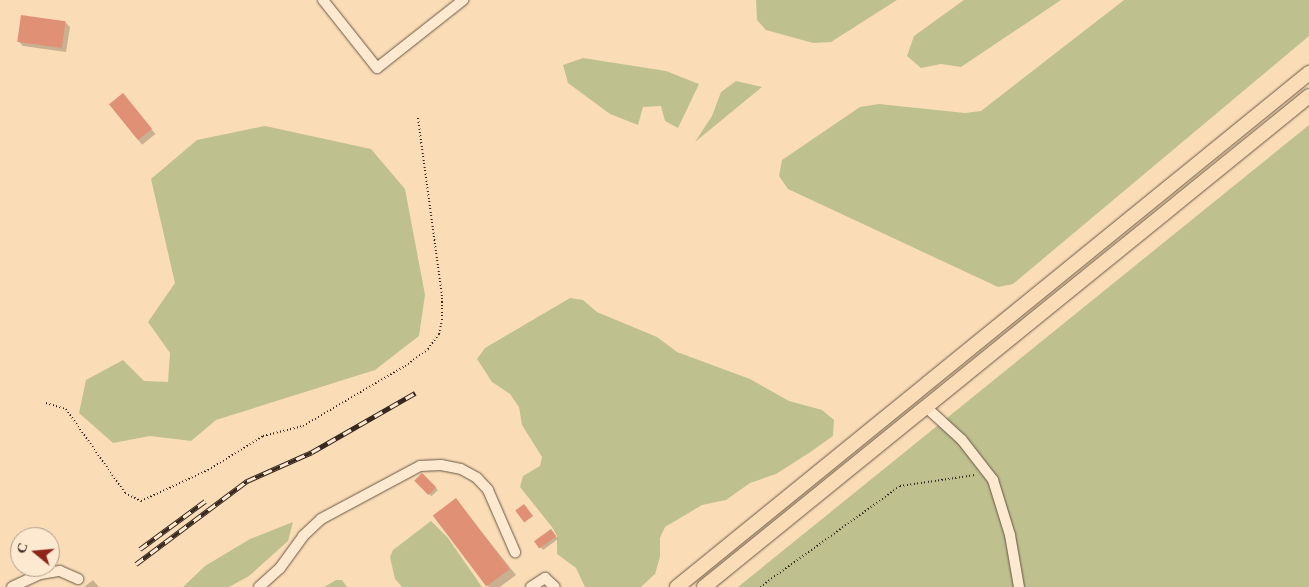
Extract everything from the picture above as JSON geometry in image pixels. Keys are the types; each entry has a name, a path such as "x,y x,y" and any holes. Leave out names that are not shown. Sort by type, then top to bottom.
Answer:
{"highway":[{"path":"677,587 1309,73"},
{"path":"704,587 1309,96"}],"lane":[{"path":"323,0 377,68 464,0"},
{"path":"926,407 962,440 988,473 1010,534 1019,587"},
{"path":"259,587 280,568 303,536 321,519 420,466 441,465 461,469 478,478 488,490 515,552"},
{"path":"12,587 40,574 60,571 78,579"},
{"path":"531,587 544,578 556,587"}],"path":[{"path":"46,404 66,409 125,493 140,501 208,470 263,436 303,426 405,366 428,349 439,334 442,320 442,296 418,118"},
{"path":"760,587 900,486 988,473"}],"green space":[{"path":"756,0 897,0 831,42 813,43 766,30 757,20"},
{"path":"964,0 1061,0 961,67 941,64 921,68 907,56 914,36"},
{"path":"1124,0 1309,0 1309,36 1013,284 998,287 788,189 779,176 782,160 860,107 879,104 965,113 981,111"},
{"path":"583,58 666,71 699,84 678,128 665,121 661,106 643,107 638,125 610,114 568,83 563,65"},
{"path":"736,81 762,87 695,142 712,116 721,92"},
{"path":"1309,125 1309,587 738,587"},
{"path":"265,126 371,149 405,189 425,295 419,336 375,370 216,420 191,441 150,436 113,443 79,413 86,380 123,360 144,381 168,382 170,353 148,322 175,283 151,179 197,140"},
{"path":"570,298 583,300 597,312 657,337 677,352 750,379 789,401 822,410 834,420 833,436 776,474 750,483 726,500 702,505 665,527 660,538 660,557 655,574 641,587 585,587 576,568 557,554 557,536 520,487 523,476 540,466 542,457 522,425 519,407 510,394 492,382 477,359 485,348"},
{"path":"431,521 448,538 482,587 402,587 395,579 390,557 393,550"},
{"path":"293,522 288,541 249,576 229,587 183,587 205,566 250,539"},
{"path":"336,580 342,580 347,587 324,587"}],"building":[{"path":"21,15 66,21 62,48 17,42"},
{"path":"123,93 152,129 138,140 109,104"},
{"path":"422,473 436,487 428,495 414,481"},
{"path":"456,498 510,569 486,587 433,515"},
{"path":"524,504 533,516 524,523 515,511"},
{"path":"551,529 556,536 539,549 534,541"}],"railway":[{"path":"136,564 247,481 312,452 415,393"},
{"path":"140,549 205,501"}]}
